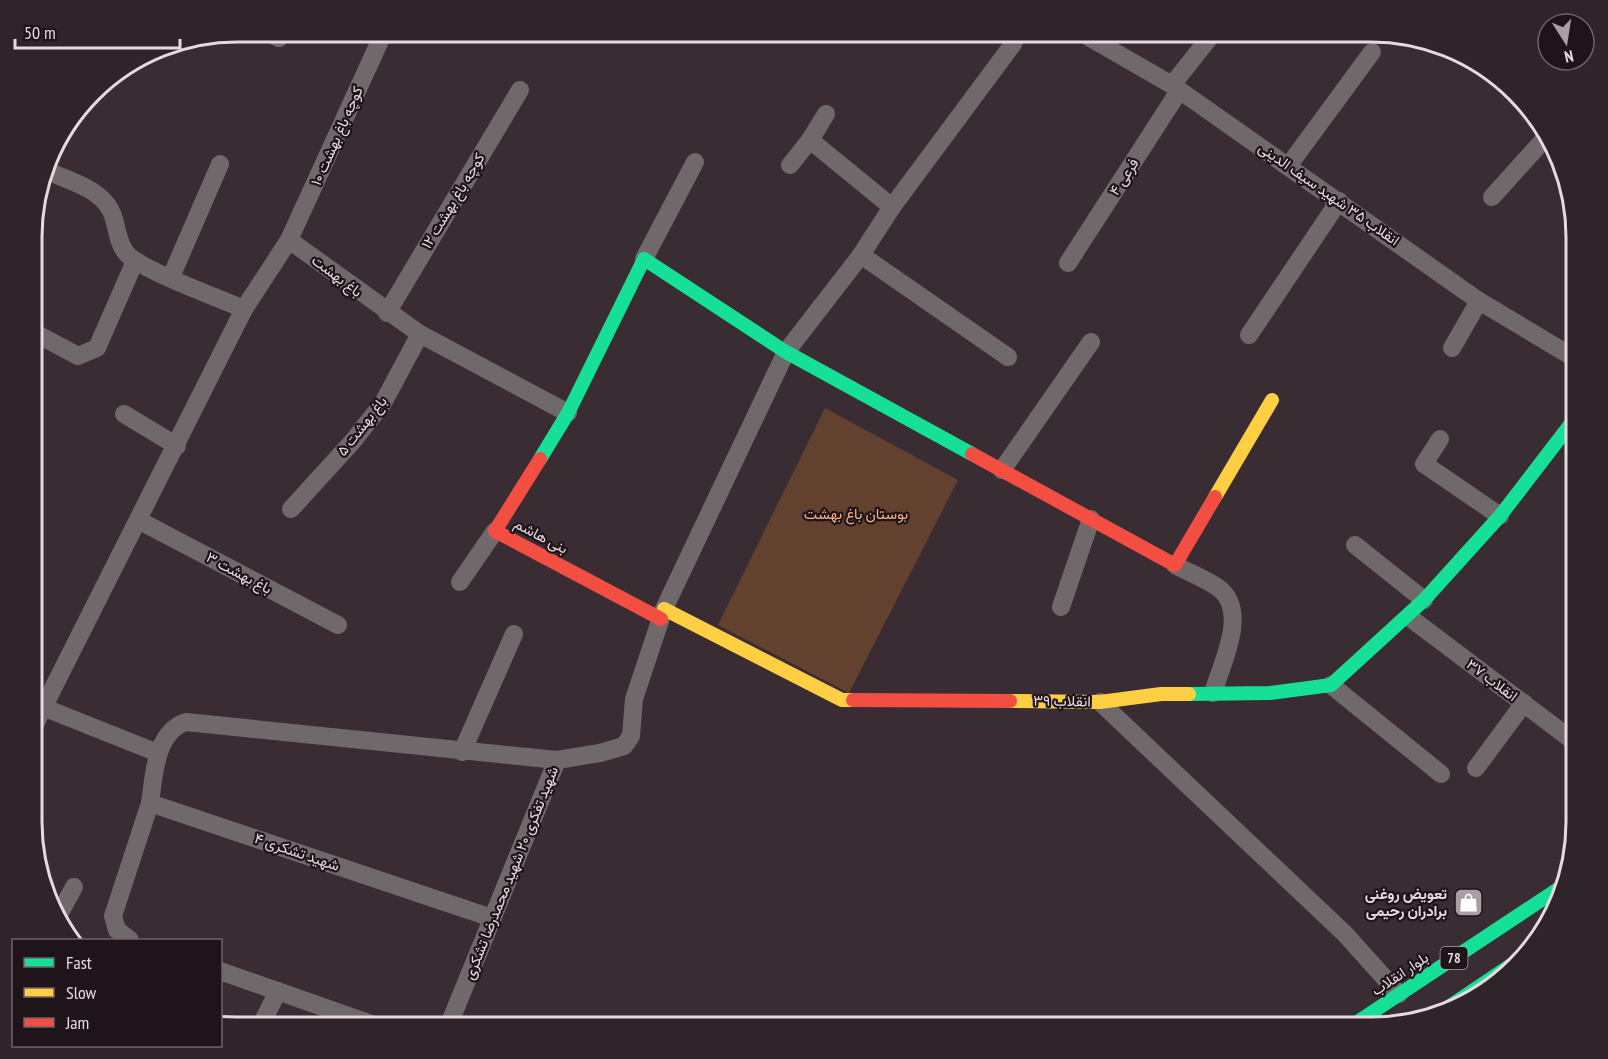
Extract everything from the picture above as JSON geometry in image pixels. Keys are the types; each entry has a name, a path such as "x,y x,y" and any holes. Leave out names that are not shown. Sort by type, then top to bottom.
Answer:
{"street":[{"name":"کوچه باغ بهشت ۱۰","path":"290,240 379,42"},
{"path":"663,614 786,352 861,255 892,207 988,79 1012,42"},
{"name":"انقلاب ۳۵ شهید سیف الدینی","path":"1097,42 1176,88 1289,165 1479,301 1566,353"},
{"name":"فرعی ۴","path":"1068,263 1176,88 1207,42"},
{"path":"1289,165 1372,51"},
{"name":"کوچه باغ بهشت ۱۲","path":"387,313 520,90"},
{"path":"790,165 810,140 826,114"},
{"path":"810,140 892,207"},
{"path":"1492,197 1541,142"},
{"path":"568,413 695,162"},
{"path":"171,277 220,164"},
{"path":"53,173 84,186 99,197 111,211 120,244 135,261 244,309"},
{"path":"1249,334 1339,201"},
{"path":"42,713 244,309 290,240"},
{"name":"باغ بهشت","path":"290,240 387,313 420,334 568,413"},
{"path":"861,255 1008,357"},
{"path":"644,259 786,352 1220,590 1231,604 1233,628 1213,693"},
{"path":"42,337 78,356 97,348 135,261"},
{"path":"1452,348 1479,301"},
{"name":"باغ بهشت ۵","path":"291,509 353,441 383,403 420,334"},
{"path":"1002,470 1091,342"},
{"path":"1175,565 1272,400"},
{"name":"بنی هاشم","path":"568,413 495,531 663,614"},
{"path":"124,414 177,446"},
{"path":"1100,702 1161,694 1270,693 1331,685 1409,617 1500,516 1566,430"},
{"path":"1440,439 1424,464 1500,516"},
{"path":"1061,607 1091,519"},
{"name":"باغ بهشت ۳","path":"140,521 338,624"},
{"path":"460,582 495,531"},
{"path":"1355,545 1424,600"},
{"name":"شهید تفکری ۲۰ شهید محمدرضا تشکری","path":"452,1017 557,760 600,753 624,746 631,736 634,699 663,614"},
{"name":"انقلاب ۳۹","path":"663,614 842,700 1100,702 1345,934 1399,994"},
{"name":"انقلاب ۳۷","path":"1409,617 1566,735"},
{"path":"462,752 514,634"},
{"path":"1331,685 1442,774"},
{"path":"1476,768 1524,703"},
{"path":"45,708 158,753"},
{"path":"129,939 117,930 113,916 150,802 158,753 175,728 186,722 557,760"},
{"name":"شهید تشکری ۴","path":"150,802 492,918"},
{"path":"62,908 74,887"},
{"name":"بلوار انقلاب","path":"1365,1017 1553,892"},
{"path":"222,972 349,1017"},
{"path":"266,1017 278,992"}],"green space":[{"name":"بوستان باغ بهشت","path":"825,408 958,480 849,693 718,625"}],"traffic: fast":[{"path":"540,459 568,413 644,259 786,352 972,454"},
{"path":"1189,694 1270,693 1331,685 1424,600 1500,516 1566,430"},
{"path":"1365,1017 1553,892"}],"traffic: slow":[{"path":"1215,497 1272,400"},
{"path":"664,609 842,700 853,700"},
{"path":"1010,701 1100,702 1161,694 1189,694"}],"traffic: jam":[{"path":"972,454 1175,565 1215,497"},
{"path":"540,459 495,531 661,619"},
{"path":"853,700 1010,701"}],"place":[{"name":"تعویض روغنی برادران رحیمی","path":"1468,903"}]}
